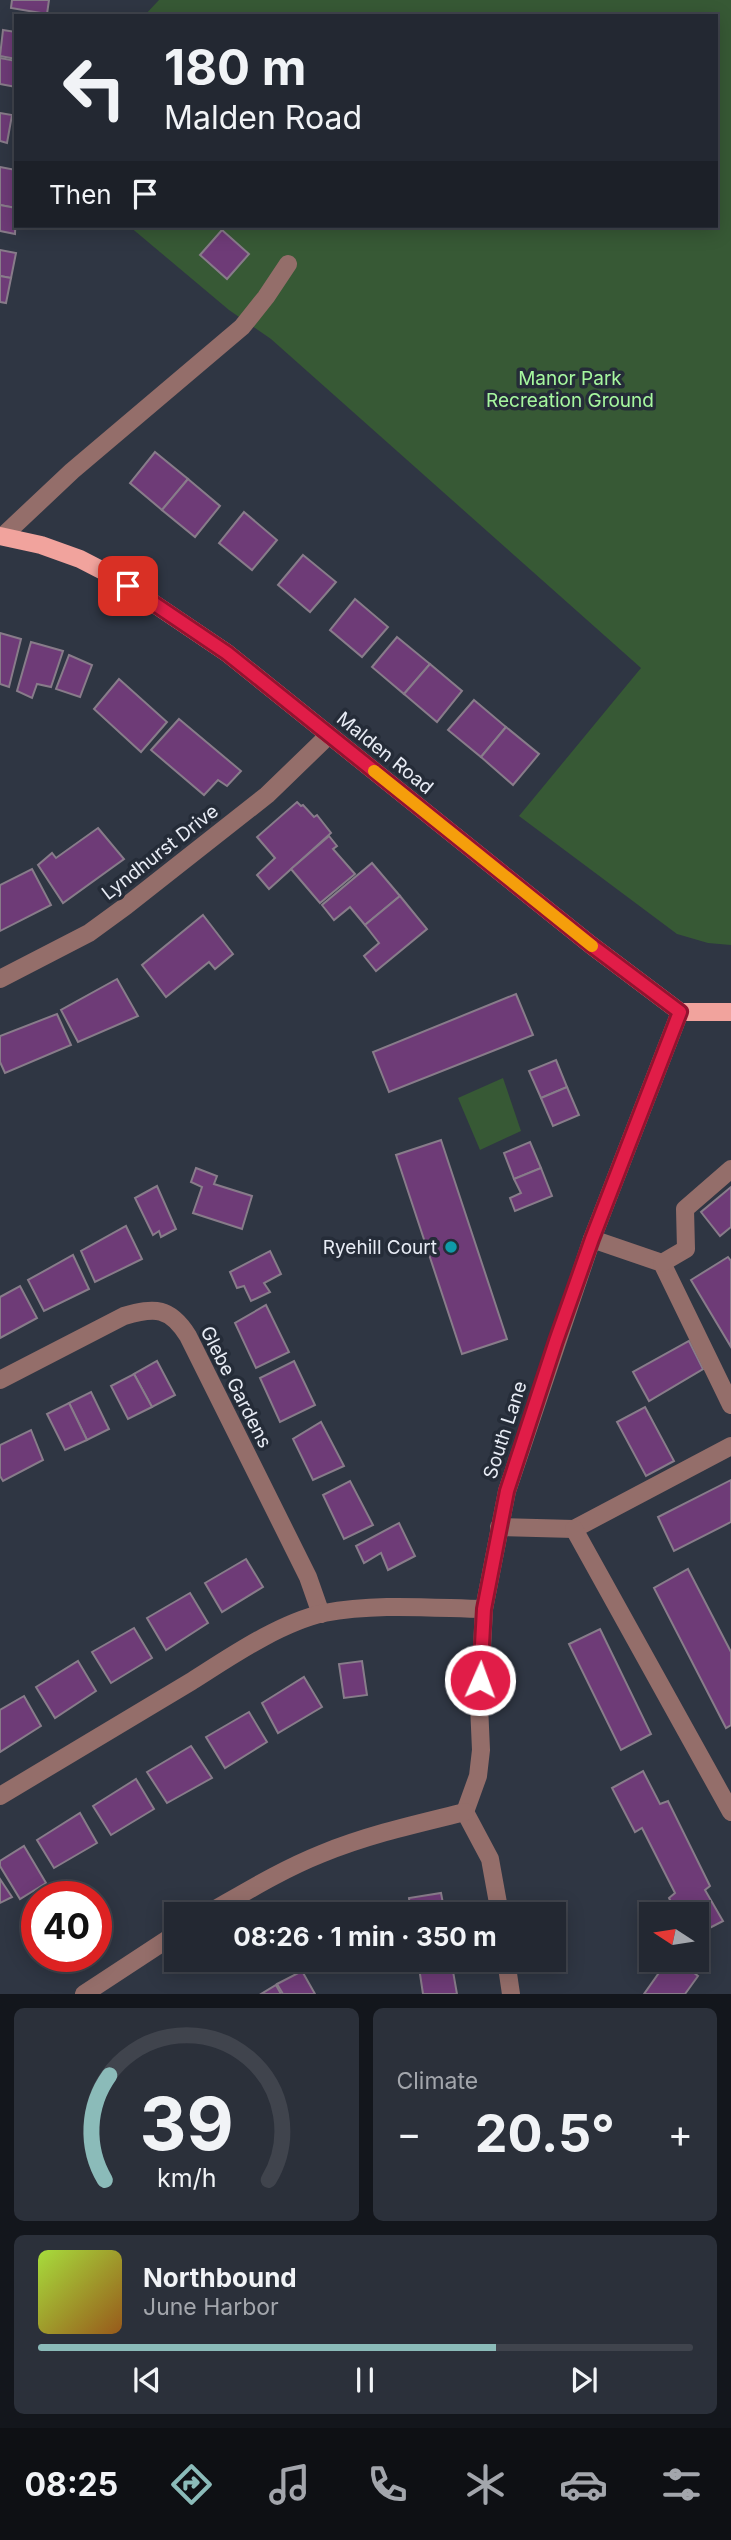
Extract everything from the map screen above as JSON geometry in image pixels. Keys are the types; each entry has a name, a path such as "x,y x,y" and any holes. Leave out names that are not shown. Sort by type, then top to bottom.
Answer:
{"main road":[{"name":"Malden Road","path":"2,536 80,559 113,576 227,653 591,945 680,1012"},
{"path":"680,1012 731,1012"}],"street":[{"path":"2,536 72,471 242,327 266,298 288,264"},
{"name":"Lyndhurst Drive","path":"0,979 89,933 126,906 267,795 330,735"},
{"name":"South Lane","path":"465,1812 478,1776 481,1751 480,1680 484,1609 507,1491 592,1239 680,1012"},
{"path":"662,1263 686,1249 685,1209 731,1169"},
{"path":"592,1239 662,1263 731,1405"},
{"name":"Glebe Gardens","path":"0,1380 124,1316 144,1310 170,1314 179,1322 194,1349 308,1577 321,1614"},
{"path":"499,1527 574,1529 731,1446"},
{"path":"574,1529 731,1812"},
{"path":"0,1796 282,1629 321,1614 354,1609 484,1609"},
{"path":"229,1902 321,1854 385,1832 465,1812 490,1859 498,1902"},
{"path":"84,1994 164,1942"},
{"path":"508,1972 511,1994"}],"green space":[{"name":"Manor Park Recreation Ground","path":"159,0 731,0 731,945 708,943 677,934 519,816 641,668 271,339 229,310 131,228 718,228 718,14 146,14"},
{"path":"503,1078 521,1131 480,1150 458,1098"}],"building":[{"path":"12,0 49,0 47,14 11,8"},
{"path":"3,30 14,32 14,59 0,56"},
{"path":"0,58 14,61 14,87 0,84"},
{"path":"0,113 12,115 7,143 0,141"},
{"path":"0,167 14,170 14,208 0,205"},
{"path":"0,205 14,208 15,234 0,231"},
{"path":"222,230 249,254 227,279 200,255"},
{"path":"0,250 16,253 11,278 0,276"},
{"path":"0,276 11,278 6,303 0,302"},
{"path":"155,452 188,479 162,510 130,483"},
{"path":"188,479 220,506 195,537 162,510"},
{"path":"244,512 277,540 252,570 219,543"},
{"path":"303,555 336,582 310,612 278,585"},
{"path":"355,599 388,627 362,657 330,630"},
{"path":"0,633 21,639 9,687 0,684"},
{"path":"397,637 430,664 404,694 372,667"},
{"path":"31,642 63,651 51,687 37,684 32,698 17,691"},
{"path":"69,655 92,665 80,697 56,689"},
{"path":"430,664 462,691 437,722 404,694"},
{"path":"119,679 167,722 141,752 94,709"},
{"path":"474,700 506,727 481,757 448,730"},
{"path":"179,719 241,771 227,786 218,780 204,795 151,750"},
{"path":"506,727 539,754 513,785 481,757"},
{"path":"297,802 314,817 317,815 331,833 269,889 257,875 275,858 257,837"},
{"path":"98,828 124,859 63,903 38,865 52,853 56,858"},
{"path":"329,836 337,846 333,849 355,874 320,903 291,869"},
{"path":"372,863 400,896 365,925 350,907 334,920 322,905"},
{"path":"32,869 51,905 0,931 0,885"},
{"path":"400,896 427,929 376,971 364,956 379,943 365,925"},
{"path":"203,915 233,954 215,969 209,962 166,997 142,965"},
{"path":"117,979 138,1016 78,1042 61,1010"},
{"path":"516,994 533,1035 389,1092 373,1052"},
{"path":"57,1014 71,1045 5,1073 0,1062 0,1036"},
{"path":"556,1060 567,1087 541,1098 529,1071"},
{"path":"567,1087 579,1115 553,1126 541,1098"},
{"name":"Ryehill Court","path":"441,1140 507,1339 462,1354 396,1155"},
{"path":"530,1142 541,1168 514,1179 504,1153"},
{"path":"196,1168 217,1176 214,1184 252,1196 242,1229 193,1213 202,1187 191,1182"},
{"path":"541,1168 552,1196 515,1211 510,1198 521,1193 514,1179"},
{"path":"157,1186 176,1229 161,1237 159,1231 153,1235 135,1198"},
{"path":"731,1187 731,1227 720,1236 701,1212"},
{"path":"126,1226 142,1259 95,1282 81,1251"},
{"path":"270,1251 281,1274 264,1283 270,1292 251,1301 244,1286 237,1288 230,1272"},
{"path":"73,1255 89,1289 44,1311 28,1280"},
{"path":"728,1257 731,1261 731,1347 691,1280"},
{"path":"20,1286 37,1318 0,1338 0,1297"},
{"path":"266,1305 289,1352 256,1368 235,1323"},
{"path":"689,1341 703,1369 649,1401 633,1372"},
{"path":"157,1361 175,1395 152,1407 134,1374"},
{"path":"294,1361 315,1405 280,1422 260,1378"},
{"path":"134,1374 152,1407 128,1419 111,1386"},
{"path":"91,1392 109,1429 87,1440 69,1403"},
{"path":"69,1403 87,1440 65,1450 47,1414"},
{"path":"645,1407 674,1461 646,1476 617,1422"},
{"path":"321,1422 344,1466 313,1480 293,1439"},
{"path":"31,1430 43,1460 3,1481 0,1476 0,1445"},
{"path":"731,1480 731,1522 674,1551 658,1517"},
{"path":"350,1481 373,1525 344,1539 323,1495"},
{"path":"399,1523 415,1556 388,1570 381,1553 364,1563 356,1546"},
{"path":"246,1559 263,1587 222,1612 205,1583"},
{"path":"688,1569 731,1652 731,1725 726,1728 654,1588"},
{"path":"190,1593 208,1623 166,1650 147,1618"},
{"path":"134,1628 152,1658 111,1683 92,1652"},
{"path":"600,1629 651,1734 621,1750 569,1644"},
{"path":"78,1661 96,1691 55,1718 36,1687"},
{"path":"362,1661 367,1695 344,1698 339,1664"},
{"path":"304,1677 322,1707 278,1733 262,1703"},
{"path":"24,1696 41,1726 0,1752 0,1710"},
{"path":"249,1712 267,1742 225,1768 206,1737"},
{"path":"191,1746 212,1778 167,1803 147,1772"},
{"path":"643,1771 660,1804 668,1801 710,1886 705,1890 723,1921 709,1928 709,1902 671,1902 669,1898 675,1893 642,1828 635,1832 612,1788"},
{"path":"136,1779 154,1809 111,1835 93,1806"},
{"path":"80,1813 97,1843 54,1868 37,1840"},
{"path":"24,1846 45,1881 21,1881 20,1899 0,1866 0,1861"},
{"path":"0,1879 12,1897 0,1903"},
{"path":"441,1893 443,1902 410,1902 409,1898"},
{"path":"303,1972 315,1994 283,1994 277,1984"},
{"path":"420,1972 453,1972 457,1994 423,1994"},
{"path":"660,1972 693,1972 698,1976 685,1994 644,1994"},
{"path":"276,1985 281,1994 261,1994"}],"slow traffic":[{"path":"374,771 592,946"}],"place":[{"name":"Ryehill Court","path":"451,1247"}],"route":[{"path":"128,586 227,653 591,945 680,1012 592,1239 507,1491 484,1609 480,1680"}]}
